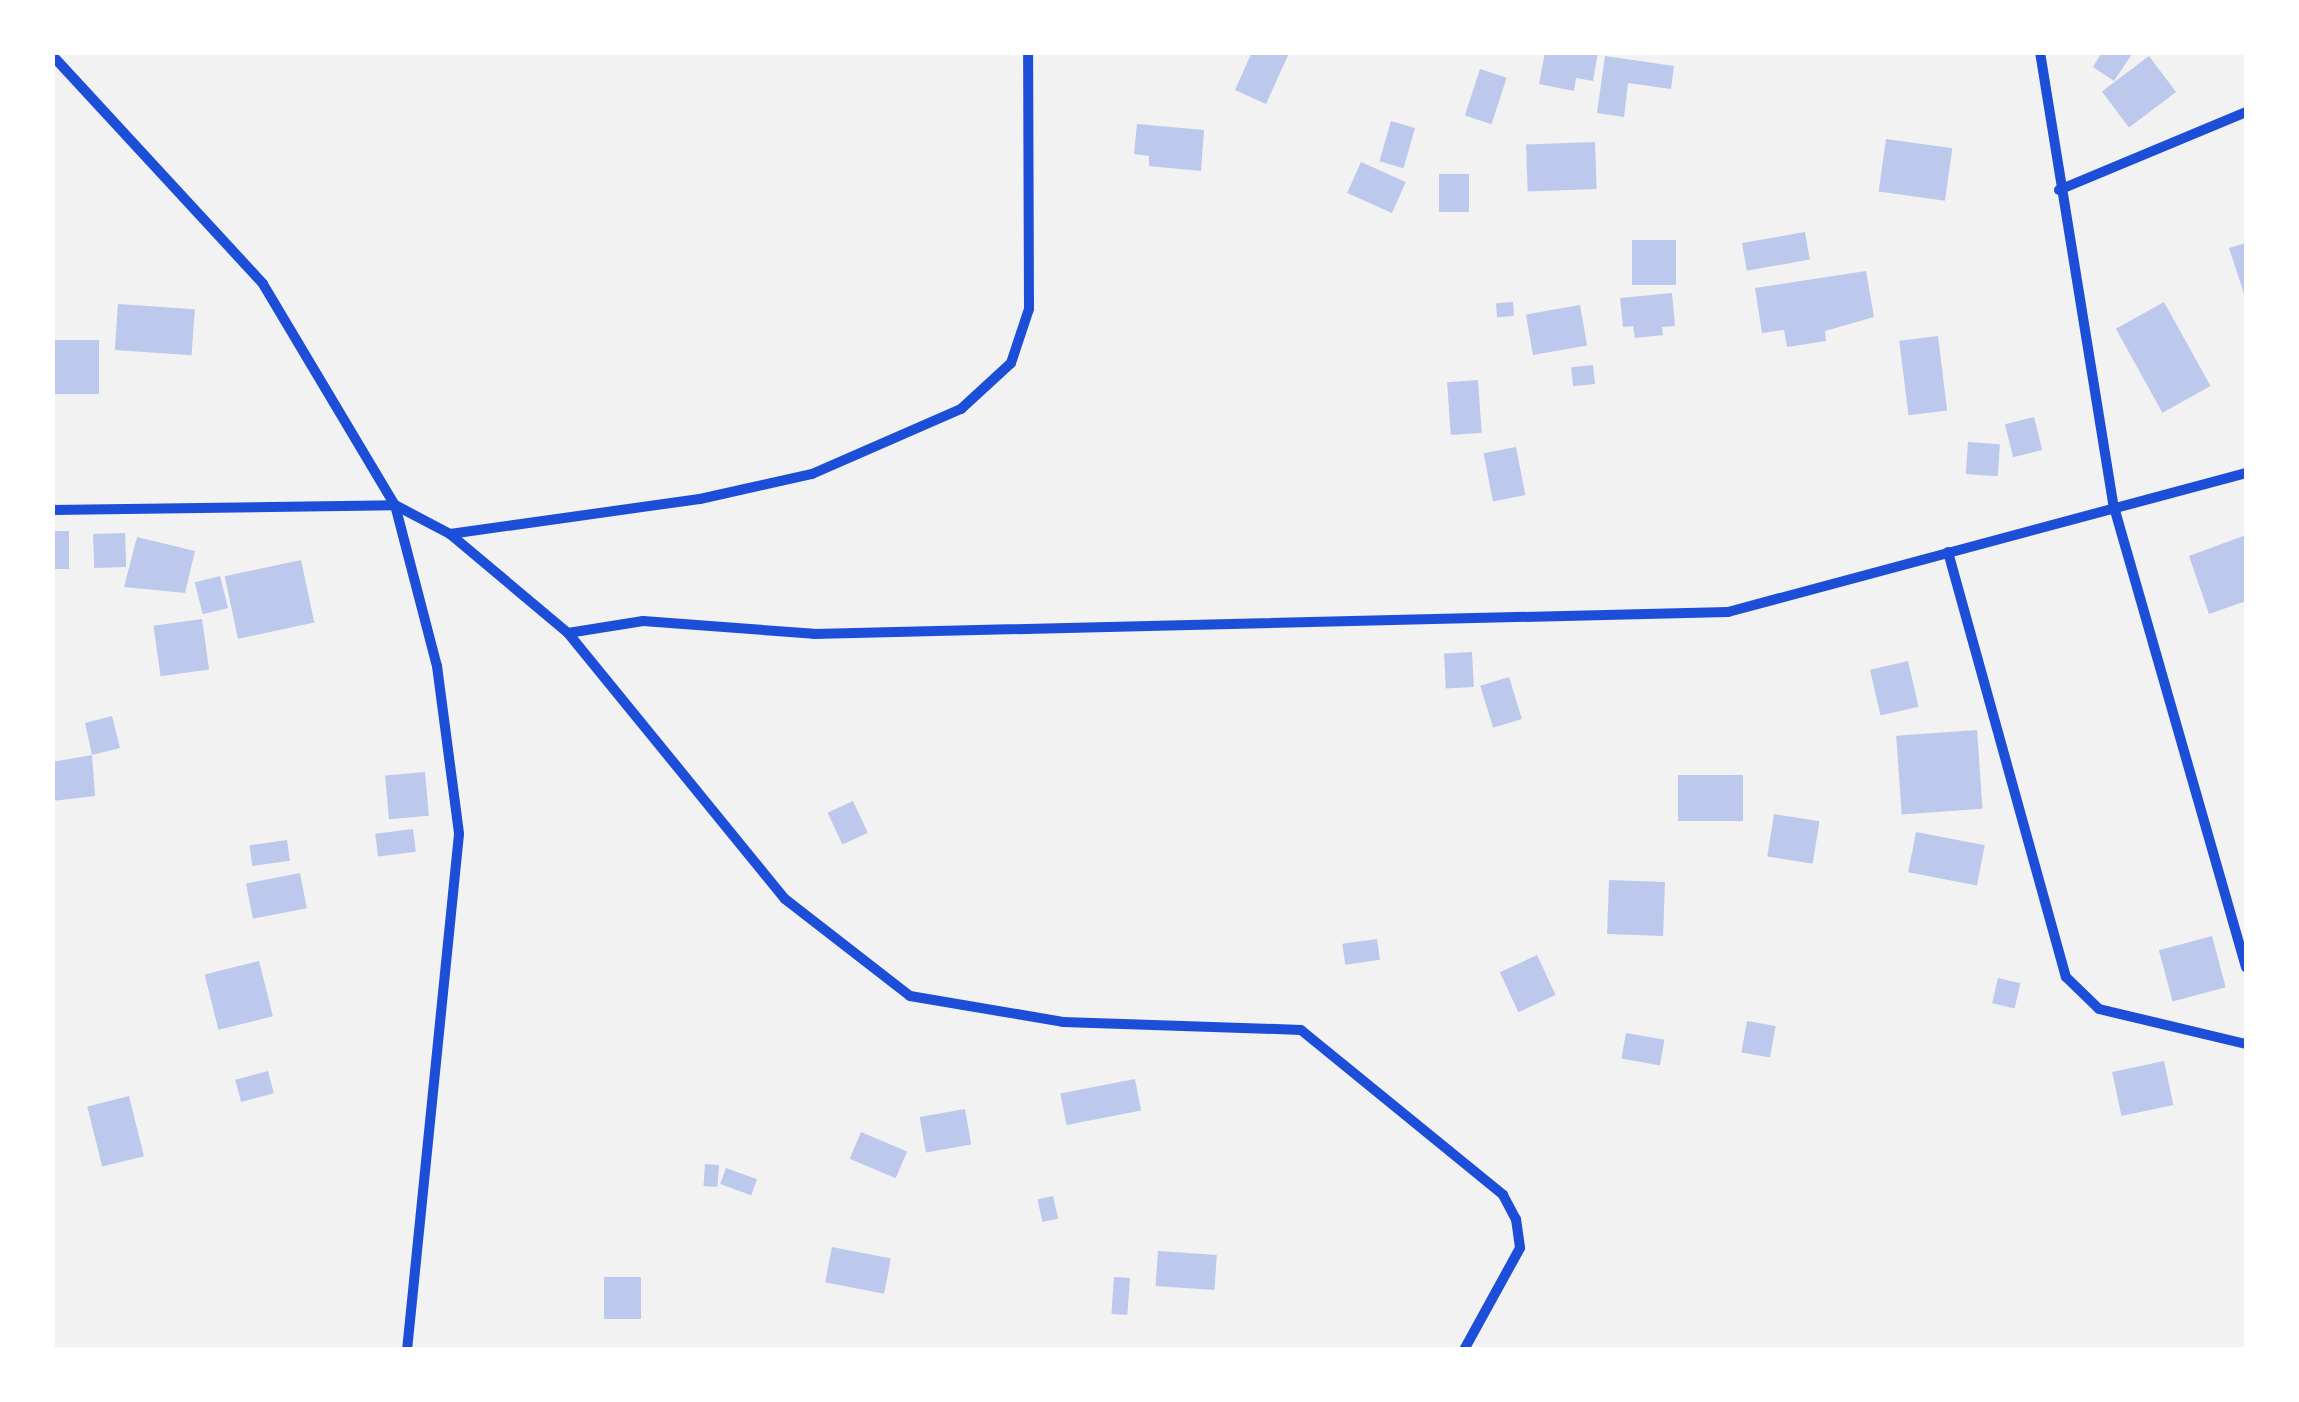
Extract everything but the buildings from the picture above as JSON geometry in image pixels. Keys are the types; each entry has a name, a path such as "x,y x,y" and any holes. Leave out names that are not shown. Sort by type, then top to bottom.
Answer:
{"street":[{"path":"450,534 700,499 812,474 961,408 1010,362 1028,309 1028,52"},
{"path":"2040,52 2059,190 2114,507 2246,967"},
{"path":"52,55 263,284 395,505 437,666 459,834 407,1350"},
{"path":"2059,190 2246,112"},
{"path":"568,633 642,621 814,634 1728,612 2246,472"},
{"path":"52,510 395,505 450,534 568,633 785,899 910,996 1064,1022 1301,1030 1502,1195 1516,1219 1520,1248 1464,1350"},
{"path":"1948,552 2066,977 2099,1010 2246,1044"}]}
